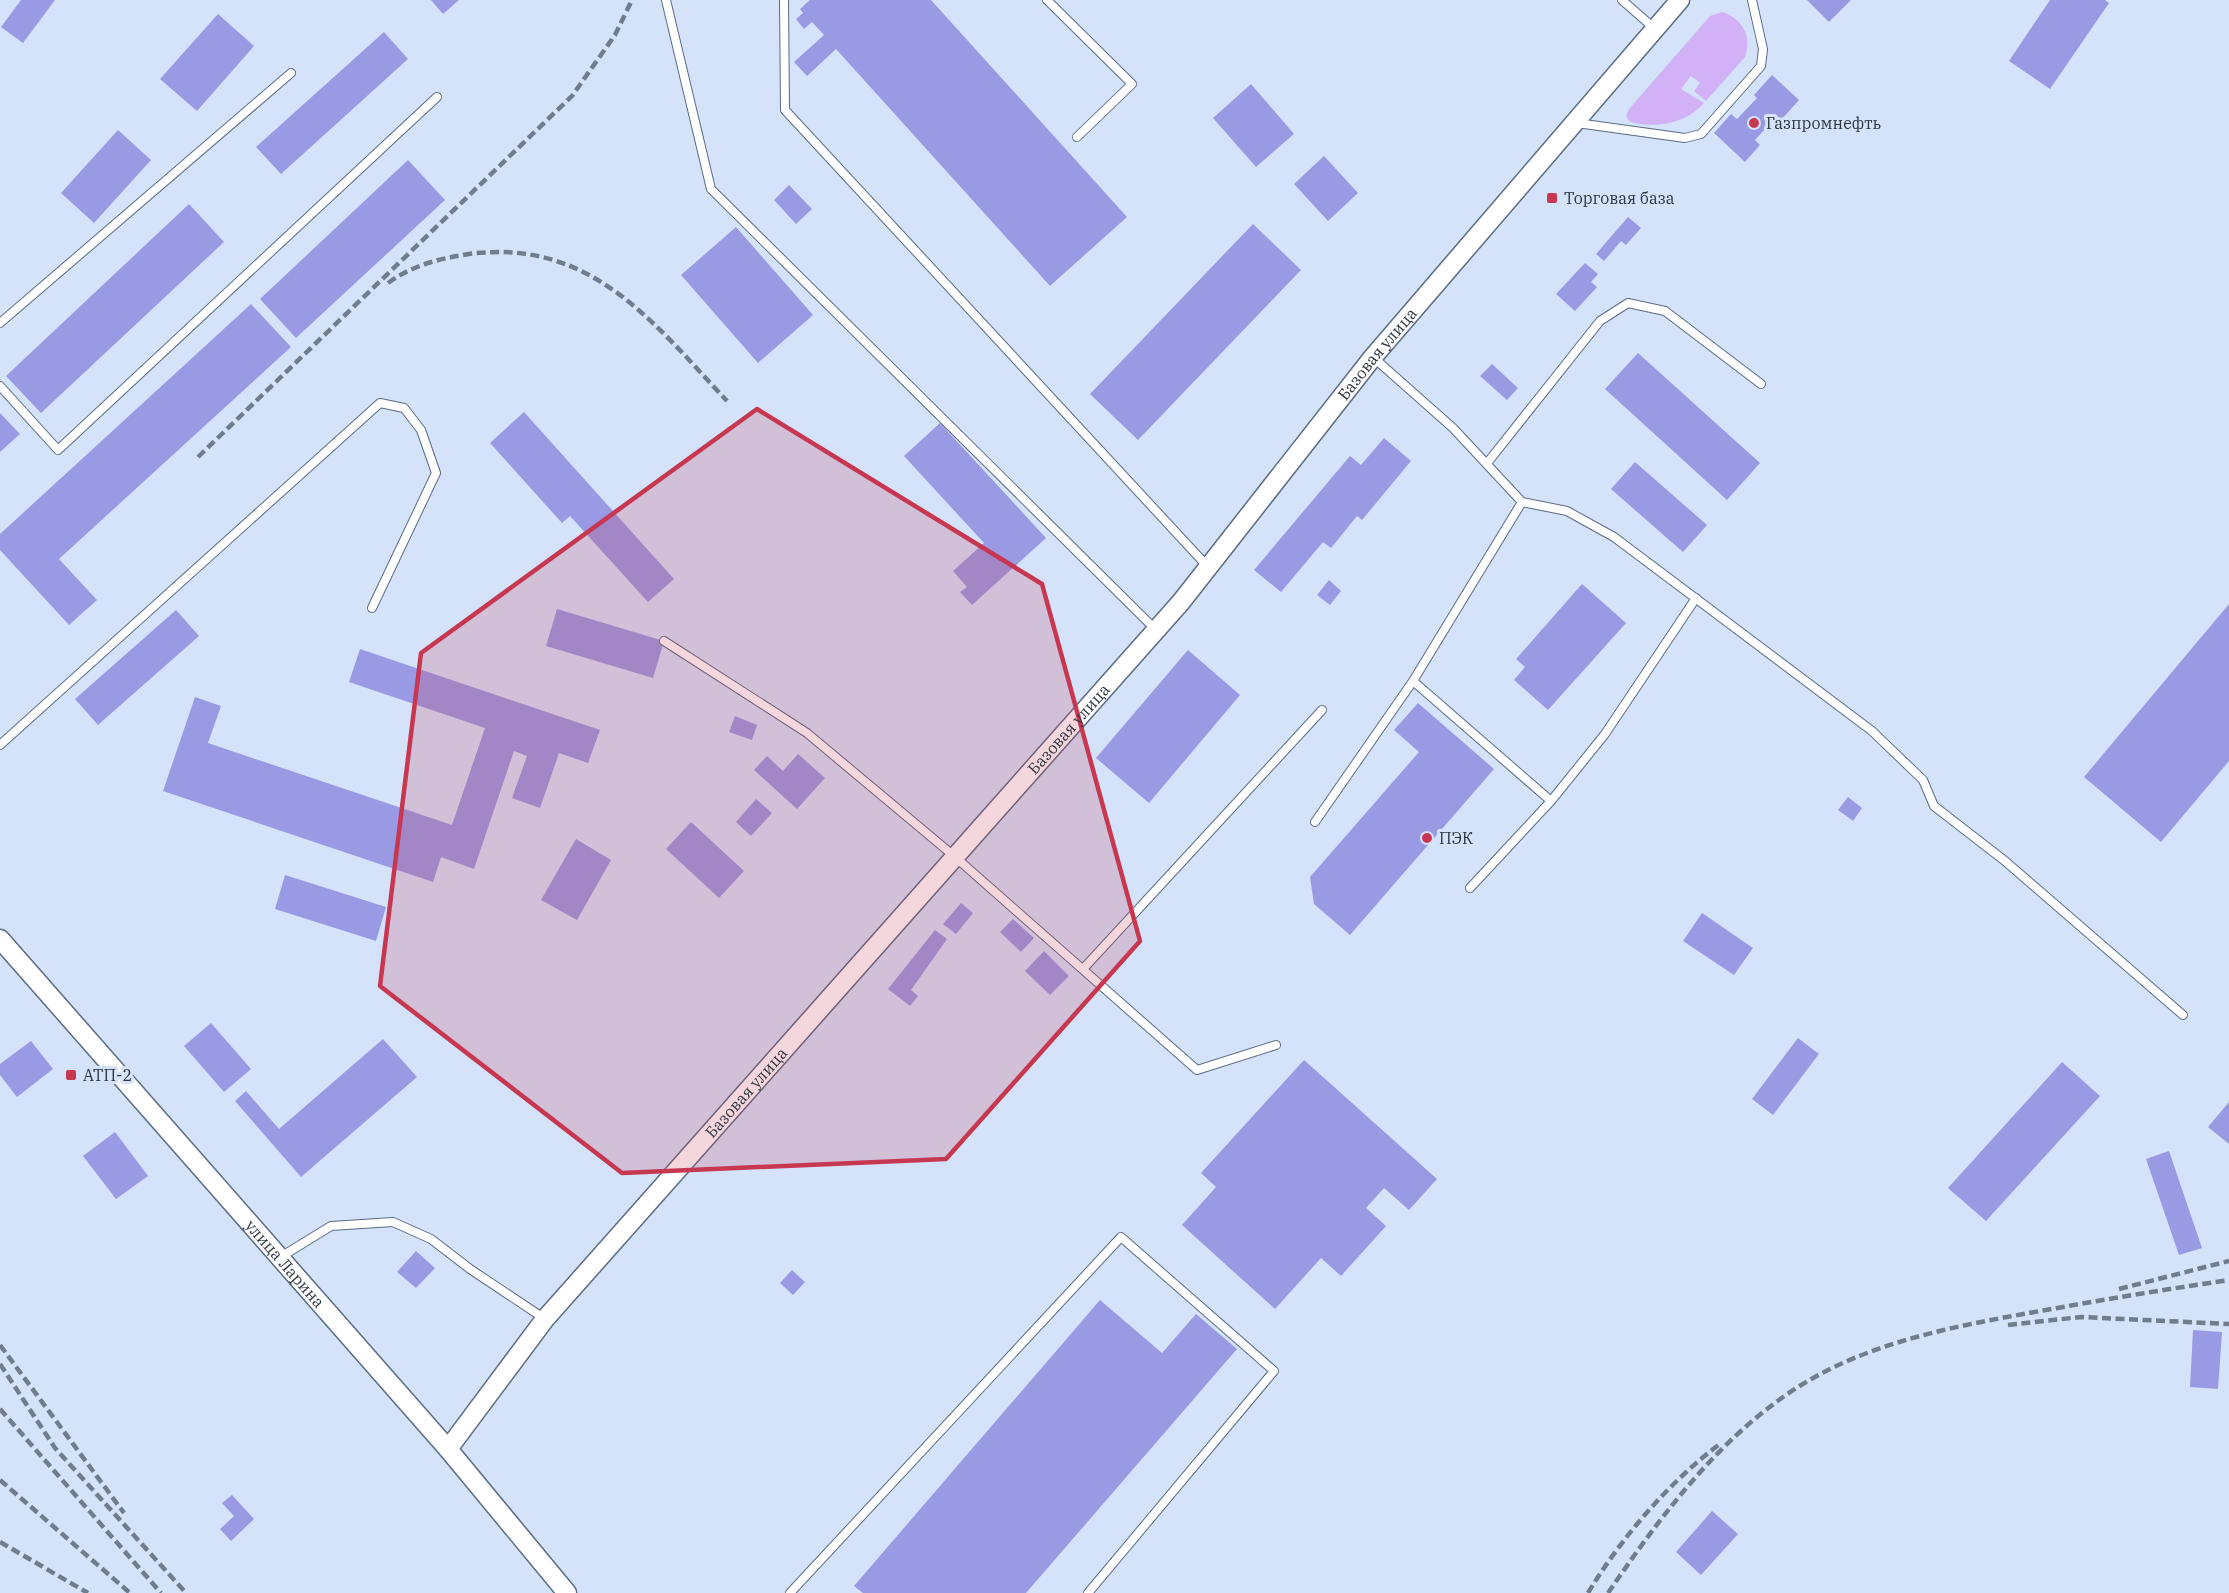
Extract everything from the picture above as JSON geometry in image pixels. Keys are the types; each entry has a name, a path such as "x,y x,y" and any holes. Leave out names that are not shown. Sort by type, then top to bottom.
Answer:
{"street":[{"name":"Базовая улица","path":"447,1449 545,1319 1156,630 1209,568 1373,357 1680,0"},
{"name":"улица Ларина","path":"0,939 447,1449 567,1593"}],"lane":[{"path":"666,0 711,189 1156,630"},
{"path":"784,0 785,110 1209,568"},
{"path":"1047,0 1132,84 1077,137"},
{"path":"1622,0 1655,29"},
{"path":"1573,122 1685,138 1701,134 1761,66 1763,49 1752,0"},
{"path":"0,324 291,73"},
{"path":"0,386 58,450 437,97"},
{"path":"1488,462 1600,321 1628,303 1665,311 1761,384"},
{"path":"1373,357 1488,462 1522,502 1567,511 1614,537 1872,731 1923,780 1934,806 2005,861 2183,1015"},
{"path":"0,745 380,404 404,408 421,430 436,473 372,608"},
{"path":"1316,822 1413,681 1522,502"},
{"path":"1470,888 1551,801 1605,734 1696,598"},
{"path":"664,641 807,733 954,856 1197,1070 1276,1045"},
{"path":"1413,681 1551,801"},
{"path":"1083,969 1322,710"},
{"path":"278,1258 331,1226 393,1222 431,1239 470,1269 545,1319"},
{"path":"790,1593 1121,1237 1274,1371 1088,1593"}],"highlighted area":[{"path":"757,409 1042,584 1140,941 946,1159 622,1173 380,986 421,653"}],"shaded area":[{"path":"1722,12 1735,19 1744,29 1748,42 1745,57 1706,101 1694,91 1700,83 1691,76 1681,89 1704,103 1689,116 1659,125 1629,121 1626,116 1629,109 1710,16"}],"building":[{"path":"21,0 55,0 23,43 1,27"},
{"path":"431,0 459,0 443,14"},
{"path":"810,0 931,0 1127,217 1050,286 836,49 807,76 794,62 824,35 812,22 804,29 796,19 803,13 800,9"},
{"path":"1807,0 1851,0 1829,22"},
{"path":"2050,0 2105,0 2109,3 2050,89 2009,61"},
{"path":"218,14 254,46 197,111 160,79"},
{"path":"384,32 408,59 281,174 256,147"},
{"path":"1772,75 1799,100 1781,120 1777,116 1755,140 1760,145 1745,162 1714,133 1731,114 1737,119 1757,98 1754,95"},
{"path":"1251,84 1294,134 1256,167 1213,118"},
{"path":"118,130 151,160 94,223 61,193"},
{"path":"1324,156 1358,193 1328,221 1294,184"},
{"path":"408,160 445,200 296,338 260,299"},
{"path":"789,185 812,209 796,224 774,200"},
{"path":"189,204 224,242 41,413 6,376"},
{"path":"1628,217 1641,228 1626,245 1621,241 1604,261 1596,254"},
{"path":"1253,224 1301,270 1138,440 1090,394"},
{"path":"736,227 813,315 758,363 681,275"},
{"path":"1585,263 1598,274 1591,282 1597,287 1575,311 1556,294"},
{"path":"251,304 291,347 59,559 97,600 69,625 0,550 0,534"},
{"path":"1638,353 1760,463 1727,500 1605,389"},
{"path":"1492,364 1518,388 1507,400 1480,376"},
{"path":"524,412 674,579 648,602 570,516 562,523 490,443"},
{"path":"0,413 20,434 0,452"},
{"path":"940,423 1046,538 972,605 960,592 967,587 953,571 984,543 904,456"},
{"path":"1384,438 1411,461 1362,520 1357,516 1331,548 1323,542 1281,592 1254,570 1350,456 1361,465"},
{"path":"1635,462 1707,525 1683,552 1611,489"},
{"path":"1329,580 1341,591 1330,605 1317,595"},
{"path":"1582,584 1626,623 1548,710 1514,680 1525,667 1516,659"},
{"path":"2229,604 2229,761 2161,842 2084,777"},
{"path":"557,609 664,641 653,678 546,646"},
{"path":"176,610 199,636 98,725 75,699"},
{"path":"360,649 600,730 588,763 559,753 540,808 512,798 527,756 514,751 474,869 441,857 433,882 163,791 195,697 221,706 208,743 452,825 485,728 349,682"},
{"path":"1188,650 1240,695 1149,803 1096,758"},
{"path":"1418,703 1494,769 1350,935 1314,904 1310,877 1419,752 1394,730"},
{"path":"735,716 757,725 752,740 729,732"},
{"path":"798,754 825,778 797,809 754,770 767,756 783,771"},
{"path":"1848,797 1862,808 1853,821 1838,810"},
{"path":"756,799 772,813 751,836 736,822"},
{"path":"691,822 744,871 719,898 666,849"},
{"path":"576,839 611,860 577,920 541,900"},
{"path":"285,875 386,907 376,941 275,909"},
{"path":"961,903 973,913 956,934 943,924"},
{"path":"1702,913 1753,948 1734,975 1683,941"},
{"path":"1013,919 1034,938 1021,952 1000,932"},
{"path":"935,930 947,939 911,990 918,996 910,1006 888,989"},
{"path":"1044,951 1069,976 1050,995 1025,971"},
{"path":"211,1023 251,1069 224,1092 184,1046"},
{"path":"1798,1038 1819,1054 1773,1115 1752,1099"},
{"path":"383,1039 417,1077 301,1177 235,1101 246,1091 279,1129"},
{"path":"31,1041 53,1069 17,1097 0,1075 0,1064"},
{"path":"1304,1060 1437,1179 1409,1210 1384,1188 1366,1208 1386,1226 1341,1276 1321,1258 1275,1309 1182,1225 1216,1187 1201,1173"},
{"path":"2062,1062 2100,1096 1986,1221 1948,1188"},
{"path":"2229,1102 2229,1144 2208,1127"},
{"path":"115,1132 148,1176 116,1199 83,1156"},
{"path":"2169,1151 2202,1248 2179,1255 2146,1159"},
{"path":"416,1251 435,1268 416,1288 397,1272"},
{"path":"792,1270 805,1282 793,1295 780,1283"},
{"path":"1100,1300 1162,1353 1196,1314 1237,1349 1026,1593 863,1593 854,1586"},
{"path":"2193,1330 2222,1332 2218,1389 2190,1387"},
{"path":"232,1495 254,1519 231,1541 220,1529 234,1516 222,1503"},
{"path":"1712,1511 1738,1534 1701,1575 1676,1552"}],"railway":[{"path":"198,457 572,96 615,35 632,0"},
{"path":"388,283 426,264 469,254 512,252 550,259 584,272 615,292 644,315 727,401"},
{"path":"2119,1289 2229,1261"},
{"path":"1608,1593 1662,1518 1724,1447 1771,1406 1834,1367 1902,1341 1974,1323 2229,1280"},
{"path":"2008,1325 2081,1317 2229,1324"},
{"path":"0,1345 124,1513"},
{"path":"0,1364 55,1448 186,1593"},
{"path":"0,1409 161,1593"},
{"path":"1588,1593 1615,1552 1647,1512 1683,1475 1721,1443"},
{"path":"0,1480 130,1593"},
{"path":"0,1542 88,1593"}],"place":[{"name":"Газпромнефть","path":"1754,123"},
{"name":"Торговая база","path":"1552,198"},
{"name":"ПЭК","path":"1427,838"},
{"name":"АТП-2","path":"71,1075"}]}
